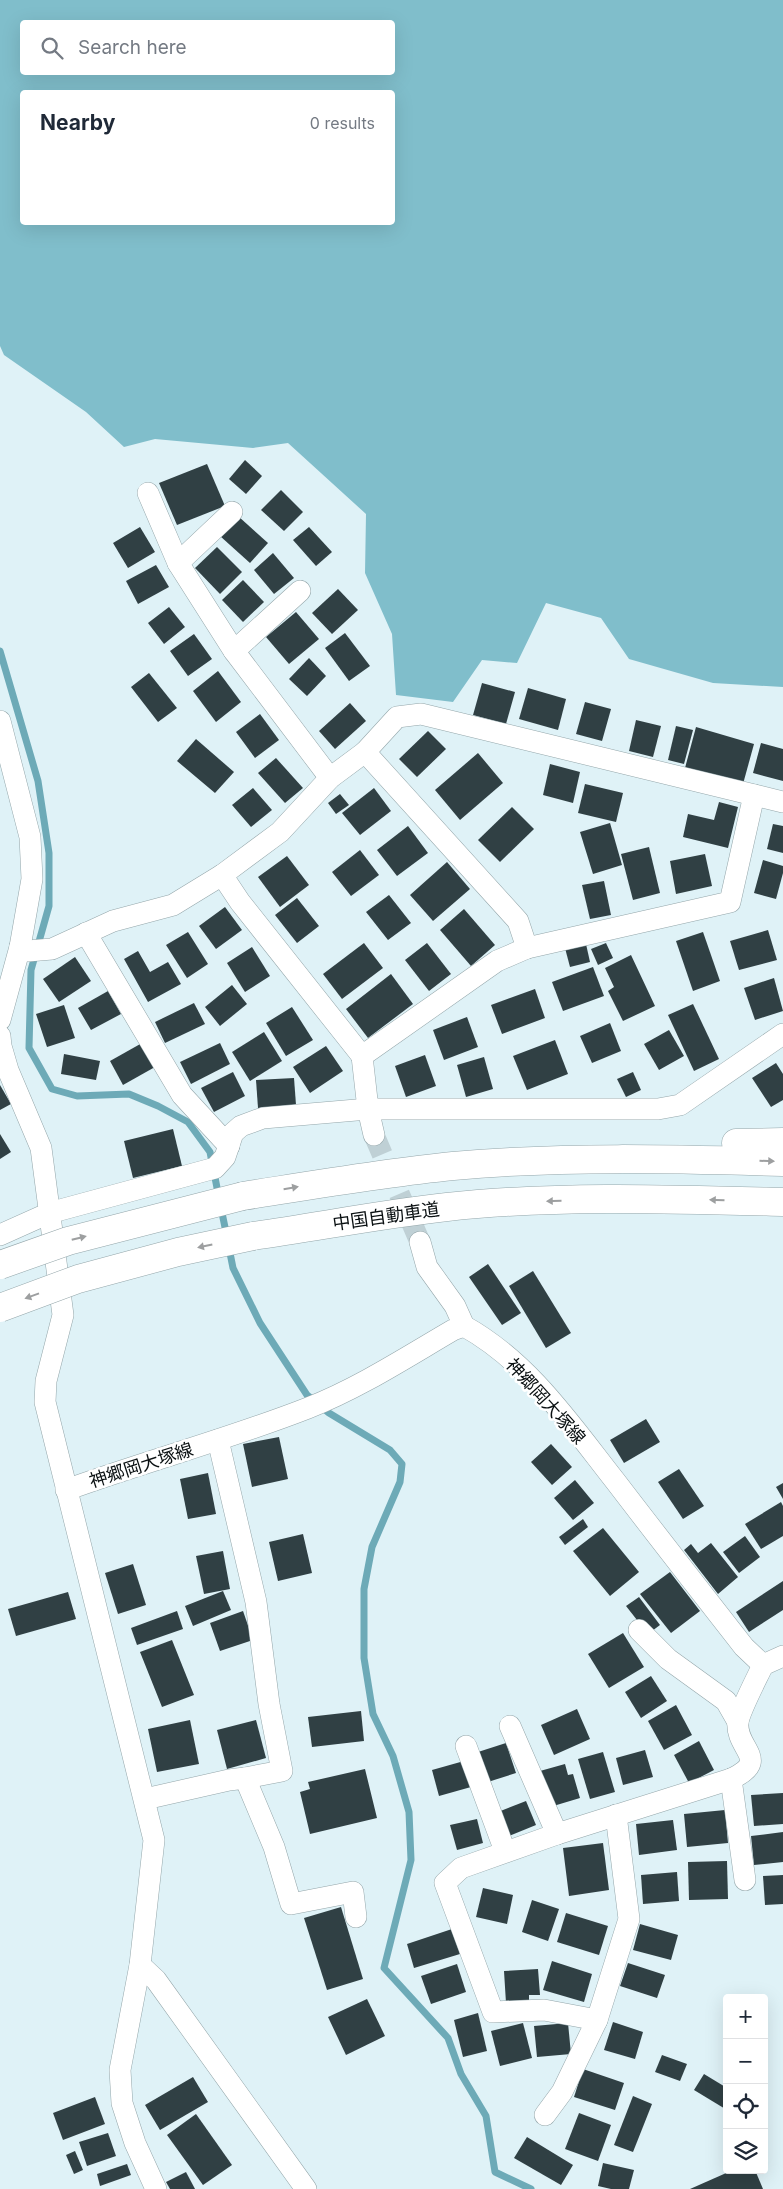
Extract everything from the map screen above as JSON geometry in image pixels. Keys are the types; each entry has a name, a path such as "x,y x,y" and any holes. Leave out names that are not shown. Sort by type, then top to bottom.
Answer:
{"highway":[{"path":"0,1265 68,1241 243,1196 344,1179 620,1146 783,1142"},
{"path":"454,1166 525,1161 664,1159 783,1162"},
{"name":"中国自動車道","path":"0,1308 78,1279 178,1252 253,1236 446,1207 518,1202 691,1199 783,1202"}],"street":[{"path":"148,493 178,563 234,651 330,778"},
{"path":"178,563 232,512"},
{"path":"234,651 300,591"},
{"path":"24,949 52,949 113,921 174,905 222,874 280,832 330,778 364,752 398,717 421,714 783,802"},
{"path":"0,721 9,787 30,837 32,879 24,949 0,1020"},
{"path":"364,752 518,921 527,948"},
{"path":"362,1056 497,961 527,948 730,902 754,795"},
{"path":"222,874 240,902 362,1056 368,1109 374,1135"},
{"path":"86,933 182,1095 228,1146"},
{"path":"0,1235 49,1213 215,1168 225,1157 233,1133 240,1126 263,1118 368,1109 658,1109 680,1105 783,1034"},
{"path":"0,1036 8,1070 41,1148 63,1315 46,1382 45,1402 154,1840 140,1965 120,2070 122,2103 135,2143 156,2189"},
{"path":"420,1242 426,1267 455,1306 464,1326"},
{"name":"神郷岡大塚線","path":"66,1490 218,1440 316,1404 356,1386 453,1330 464,1326 481,1336 518,1364 559,1410 744,1647 763,1665"},
{"path":"145,1799 230,1780 282,1771 269,1704 256,1602 218,1440"},
{"path":"597,2020 544,2010 493,2012 445,1883 461,1868 505,1851 731,1779 745,1772 750,1764 749,1754 741,1738 738,1722 726,1701 668,1659 640,1630"},
{"path":"738,1722 763,1665 783,1656"},
{"path":"510,1726 557,1834"},
{"path":"466,1746 505,1851"},
{"path":"245,1778 274,1847 291,1904 353,1892 356,1917"},
{"path":"731,1779 745,1880"},
{"path":"545,2115 562,2092 597,2020 629,1919 616,1815"},
{"path":"140,1965 156,1980 306,2189"}],"shaded area":[{"path":"0,0 783,0 783,687 713,683 629,659 601,618 546,603 517,663 482,660 453,702 396,695 392,634 365,573 366,514 288,443 253,448 155,439 124,447 86,412 4,355 0,346"}],"building":[{"path":"245,460 262,476 246,494 229,479"},
{"path":"207,464 225,506 177,525 159,483"},
{"path":"281,490 303,512 284,531 261,510"},
{"path":"238,516 268,543 250,563 220,536"},
{"path":"140,527 155,552 128,568 113,543"},
{"path":"309,527 332,552 316,566 293,540"},
{"path":"217,547 242,572 220,594 195,568"},
{"path":"273,553 294,578 274,594 254,570"},
{"path":"156,565 169,587 138,604 126,581"},
{"path":"243,580 264,602 243,622 222,600"},
{"path":"338,589 358,610 332,634 312,613"},
{"path":"169,607 185,627 164,644 148,623"},
{"path":"296,612 319,639 289,664 266,637"},
{"path":"345,633 370,666 349,681 325,648"},
{"path":"194,634 212,659 188,676 170,651"},
{"path":"309,658 326,676 307,696 289,679"},
{"path":"218,671 241,702 216,722 193,691"},
{"path":"149,673 177,708 158,722 131,687"},
{"path":"482,683 515,692 506,724 473,715"},
{"path":"528,688 566,699 558,730 519,719"},
{"path":"585,702 611,709 602,741 576,734"},
{"path":"350,703 366,721 335,749 319,731"},
{"path":"260,714 279,740 255,758 236,732"},
{"path":"636,720 661,726 653,757 629,751"},
{"path":"676,726 693,730 684,764 668,760"},
{"path":"696,727 754,744 743,784 685,768"},
{"path":"428,731 446,749 417,777 399,759"},
{"path":"196,739 234,772 215,793 177,761"},
{"path":"761,743 783,749 783,781 753,773"},
{"path":"478,753 503,783 460,820 435,790"},
{"path":"276,758 303,788 285,803 258,773"},
{"path":"550,764 580,772 573,803 543,795"},
{"path":"585,784 623,793 616,822 578,813"},
{"path":"253,788 272,810 251,827 232,805"},
{"path":"374,788 391,811 360,835 342,813"},
{"path":"340,794 349,805 336,814 328,803"},
{"path":"719,802 738,807 728,848 683,837 688,814 714,820"},
{"path":"512,807 534,829 500,862 478,840"},
{"path":"610,823 622,865 593,874 580,832"},
{"path":"773,824 783,826 783,853 767,849"},
{"path":"408,826 428,853 397,876 377,850"},
{"path":"649,847 660,893 633,900 621,854"},
{"path":"360,850 379,875 351,896 332,872"},
{"path":"705,854 712,886 676,894 670,861"},
{"path":"287,856 309,885 280,907 258,877"},
{"path":"763,860 783,866 776,899 754,893"},
{"path":"447,862 470,889 433,921 410,895"},
{"path":"604,881 611,915 590,919 582,885"},
{"path":"389,895 411,923 388,940 366,912"},
{"path":"297,898 319,926 297,943 275,915"},
{"path":"225,907 242,930 216,949 199,926"},
{"path":"464,909 495,945 471,966 440,930"},
{"path":"768,930 777,960 739,970 730,941"},
{"path":"188,932 208,964 187,978 166,945"},
{"path":"703,932 720,981 693,991 676,941"},
{"path":"364,943 383,968 342,999 323,974"},
{"path":"427,943 451,974 429,991 405,960"},
{"path":"606,943 613,958 598,965 591,949"},
{"path":"586,944 590,962 570,967 565,948"},
{"path":"252,947 270,976 245,992 227,963"},
{"path":"138,951 150,972 168,962 181,984 148,1002 124,959"},
{"path":"631,955 655,1006 623,1021 608,991 614,987 605,968"},
{"path":"75,957 91,981 59,1002 43,979"},
{"path":"593,967 604,996 563,1011 552,982"},
{"path":"391,974 413,1004 368,1038 346,1009"},
{"path":"774,978 783,1011 755,1020 744,988"},
{"path":"232,985 247,1004 220,1026 205,1007"},
{"path":"535,989 545,1018 502,1034 491,1005"},
{"path":"108,991 121,1014 91,1030 78,1008"},
{"path":"194,1003 205,1024 165,1043 155,1022"},
{"path":"693,1004 719,1059 694,1071 668,1015"},
{"path":"64,1005 75,1038 47,1047 36,1014"},
{"path":"292,1007 313,1040 286,1056 266,1023"},
{"path":"467,1017 478,1047 444,1060 433,1030"},
{"path":"610,1023 621,1051 592,1063 580,1036"},
{"path":"669,1030 684,1056 659,1070 644,1044"},
{"path":"264,1032 282,1061 250,1081 232,1052"},
{"path":"555,1040 568,1074 527,1090 513,1056"},
{"path":"142,1043 155,1067 123,1085 110,1061"},
{"path":"220,1043 230,1064 191,1084 180,1062"},
{"path":"326,1046 343,1071 310,1093 293,1067"},
{"path":"64,1054 100,1061 96,1080 61,1074"},
{"path":"425,1055 436,1086 406,1097 395,1066"},
{"path":"484,1057 493,1089 466,1097 457,1065"},
{"path":"776,1063 783,1074 783,1100 771,1107 752,1078"},
{"path":"233,1072 245,1096 214,1112 201,1088"},
{"path":"633,1072 641,1090 626,1097 617,1079"},
{"path":"294,1078 296,1105 258,1108 256,1080"},
{"path":"0,1085 11,1104 0,1110"},
{"path":"173,1129 182,1166 133,1178 124,1141"},
{"path":"0,1134 11,1152 0,1159"},
{"path":"488,1264 521,1313 502,1325 469,1277"},
{"path":"533,1271 571,1333 546,1348 509,1286"},
{"path":"646,1419 660,1442 624,1463 610,1440"},
{"path":"279,1437 288,1479 252,1487 243,1444"},
{"path":"551,1444 572,1467 552,1485 531,1462"},
{"path":"679,1469 704,1506 683,1519 658,1482"},
{"path":"208,1473 216,1514 188,1519 180,1479"},
{"path":"575,1480 594,1503 573,1520 554,1498"},
{"path":"783,1483 783,1499 776,1487"},
{"path":"781,1502 783,1506 783,1536 761,1549 745,1524"},
{"path":"583,1519 588,1527 565,1545 559,1537"},
{"path":"603,1528 639,1572 610,1596 573,1551"},
{"path":"303,1534 312,1573 278,1581 269,1542"},
{"path":"745,1536 760,1557 739,1573 723,1552"},
{"path":"711,1543 738,1577 718,1594 684,1550 691,1544 698,1553"},
{"path":"223,1551 230,1589 204,1594 196,1556"},
{"path":"133,1564 146,1605 118,1614 105,1573"},
{"path":"670,1572 700,1611 671,1633 640,1594"},
{"path":"783,1581 783,1610 749,1632 736,1612"},
{"path":"223,1591 231,1610 193,1626 185,1606"},
{"path":"68,1592 76,1619 16,1636 8,1609"},
{"path":"639,1597 660,1625 648,1634 626,1606"},
{"path":"177,1611 183,1629 137,1645 131,1628"},
{"path":"243,1611 253,1640 220,1651 210,1623"},
{"path":"623,1633 644,1667 609,1688 588,1654"},
{"path":"172,1640 194,1695 162,1707 140,1652"},
{"path":"651,1676 667,1701 641,1718 625,1692"},
{"path":"676,1705 692,1735 664,1750 648,1721"},
{"path":"577,1709 590,1739 554,1755 541,1725"},
{"path":"361,1711 364,1741 312,1747 308,1717"},
{"path":"190,1720 199,1764 157,1772 148,1729"},
{"path":"256,1720 266,1758 227,1769 217,1730"},
{"path":"699,1741 714,1770 689,1783 674,1755"},
{"path":"506,1743 516,1773 488,1782 478,1752"},
{"path":"645,1750 653,1777 623,1785 616,1758"},
{"path":"603,1752 615,1792 590,1799 578,1759"},
{"path":"464,1761 471,1787 439,1796 432,1770"},
{"path":"565,1764 568,1775 573,1774 580,1798 550,1807 540,1771"},
{"path":"365,1769 377,1818 310,1834 300,1792 310,1789 308,1782"},
{"path":"783,1793 783,1824 754,1826 751,1795"},
{"path":"526,1801 536,1825 509,1836 498,1812"},
{"path":"725,1810 728,1843 687,1847 684,1814"},
{"path":"477,1819 483,1843 457,1850 450,1825"},
{"path":"673,1820 677,1850 639,1855 636,1824"},
{"path":"783,1832 783,1862 754,1865 751,1836"},
{"path":"603,1843 609,1890 569,1896 563,1848"},
{"path":"727,1861 728,1899 689,1900 688,1862"},
{"path":"677,1872 679,1901 643,1904 641,1875"},
{"path":"783,1875 783,1904 765,1905 763,1876"},
{"path":"483,1888 513,1895 507,1924 476,1917"},
{"path":"532,1900 559,1909 548,1941 522,1932"},
{"path":"341,1907 363,1979 327,1990 304,1918"},
{"path":"566,1913 608,1926 599,1955 557,1942"},
{"path":"640,1924 678,1935 671,1960 633,1950"},
{"path":"452,1929 460,1954 414,1968 407,1944"},
{"path":"552,1961 592,1974 584,2002 543,1990"},
{"path":"628,1963 665,1975 657,1998 620,1986"},
{"path":"457,1964 466,1992 431,2004 421,1976"},
{"path":"538,1969 540,1995 529,1995 529,2001 506,2003 504,1971"},
{"path":"367,1999 385,2036 346,2055 328,2017"},
{"path":"478,2013 487,2051 463,2057 454,2020"},
{"path":"613,2022 643,2032 635,2059 604,2050"},
{"path":"523,2023 532,2058 500,2066 491,2031"},
{"path":"568,2023 571,2054 537,2057 534,2026"},
{"path":"662,2055 687,2064 680,2081 655,2072"},
{"path":"583,2069 624,2083 615,2110 574,2097"},
{"path":"704,2074 723,2086 723,2108 694,2090"},
{"path":"193,2077 208,2102 160,2130 145,2105"},
{"path":"633,2096 652,2104 633,2152 614,2145"},
{"path":"95,2097 105,2124 63,2140 53,2113"},
{"path":"579,2113 611,2125 598,2161 565,2149"},
{"path":"196,2114 232,2165 203,2185 167,2135"},
{"path":"108,2133 116,2156 87,2166 79,2142"},
{"path":"527,2137 573,2165 561,2185 514,2158"},
{"path":"75,2151 83,2170 74,2174 66,2155"},
{"path":"603,2163 634,2170 629,2189 611,2189 598,2186"},
{"path":"127,2164 131,2175 100,2186 97,2174"},
{"path":"186,2172 195,2189 170,2189 166,2182"},
{"path":"724,2174 757,2174 763,2189 690,2189"}],"waterway":[{"path":"0,651 38,781 49,853 49,906 31,970 29,1048 52,1089 77,1096 129,1094 158,1106 188,1122 210,1152 219,1198"},
{"path":"221,1208 227,1237"},
{"path":"229,1248 233,1268 260,1323 307,1395 329,1413 390,1450 402,1464 400,1482 372,1547 364,1589 364,1658 373,1714 393,1756 409,1812 411,1860 384,1968 448,2038 461,2074 486,2116 495,2172 531,2189"}],"tunnel":[{"path":"374,1135 420,1242"}]}
